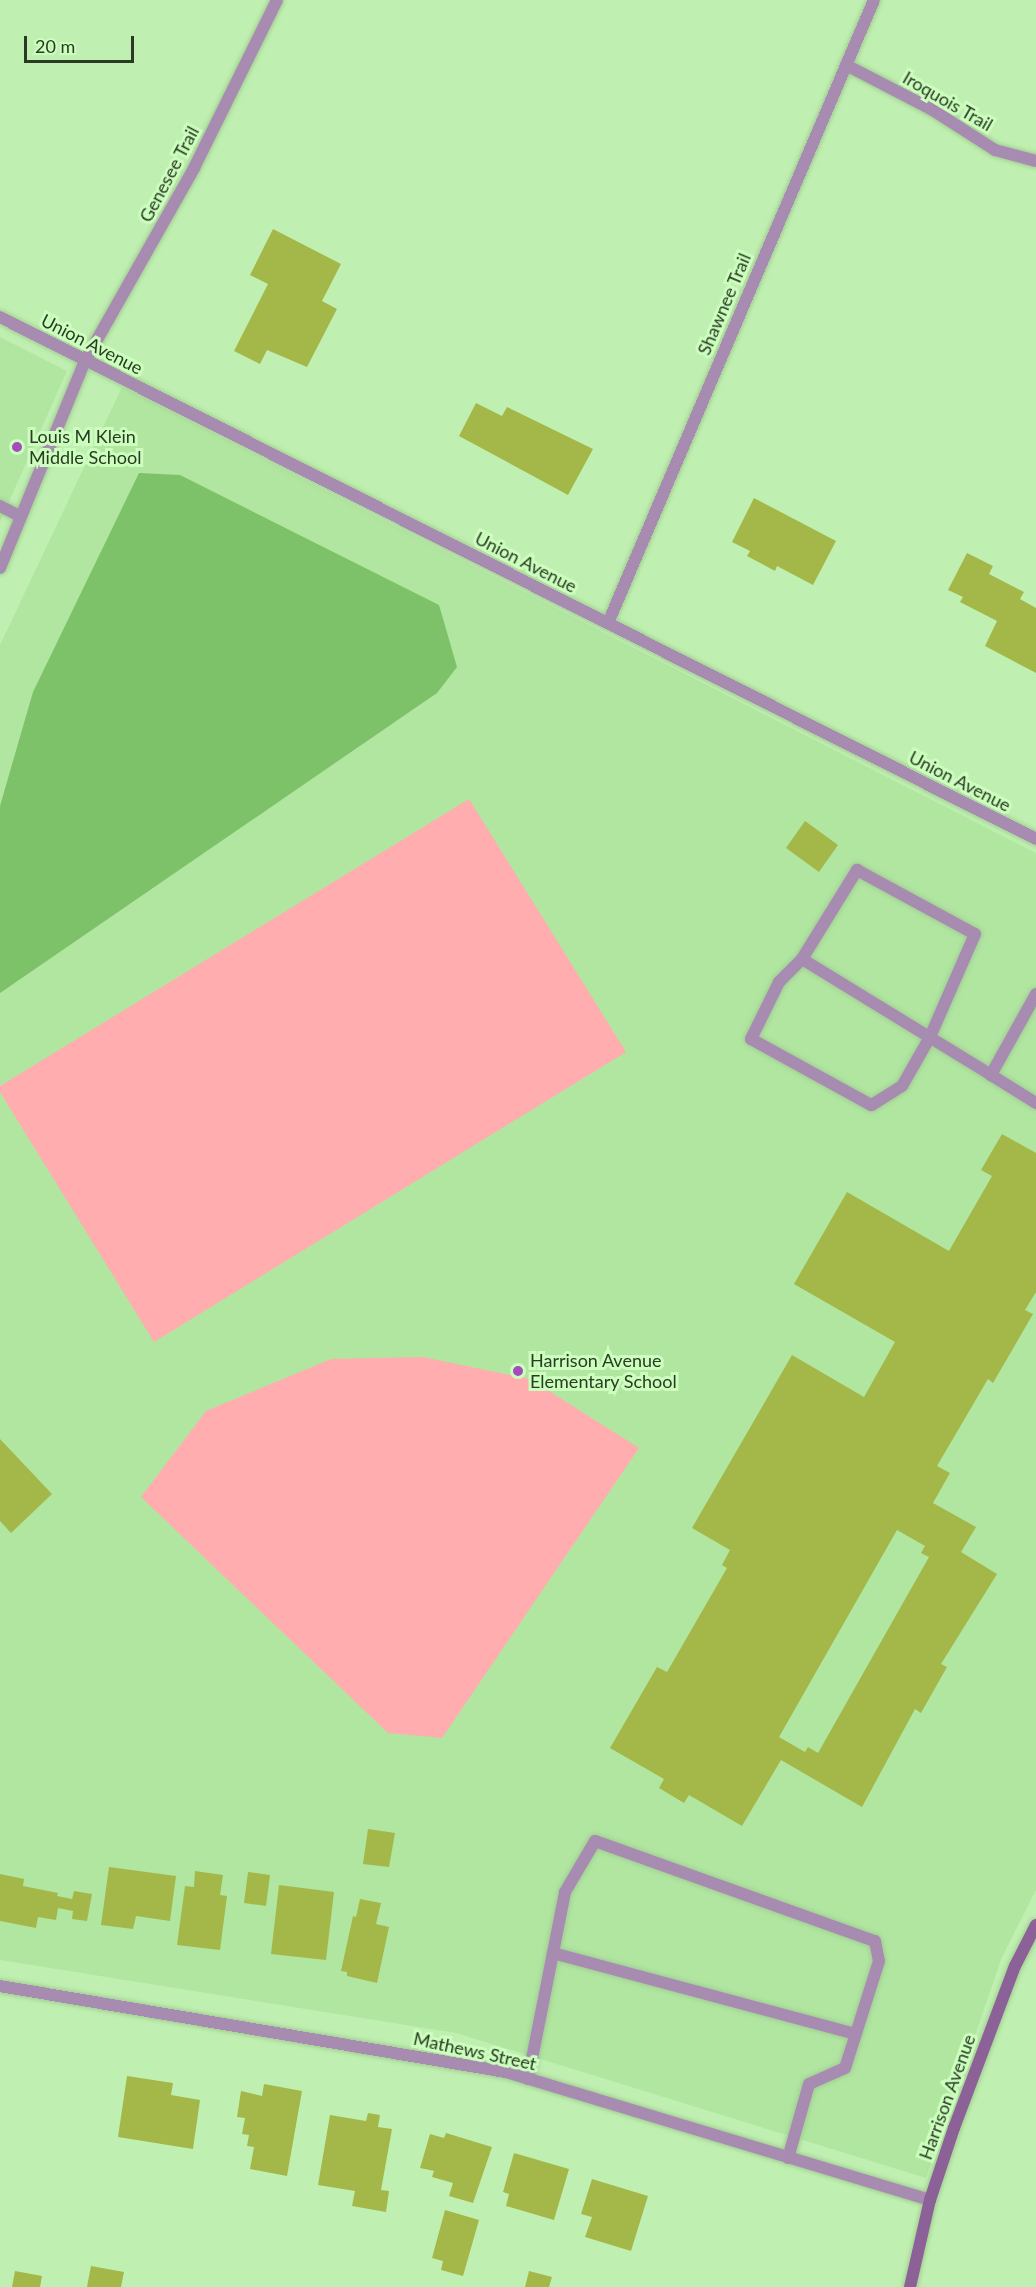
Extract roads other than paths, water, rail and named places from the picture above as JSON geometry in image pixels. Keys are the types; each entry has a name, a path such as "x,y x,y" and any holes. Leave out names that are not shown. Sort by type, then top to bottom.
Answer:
{"main road":[{"name":"Harrison Avenue","path":"910,2287 930,2200 1015,1966 1036,1925"}],"street":[{"name":"Genesee Trail","path":"0,568 85,361 194,168 277,0"},
{"name":"Shawnee Trail","path":"608,623 874,0"},
{"name":"Iroquois Trail","path":"846,65 931,109 995,150 1036,161"},
{"name":"Union Avenue","path":"0,318 1036,839"},
{"path":"0,506 20,516"},
{"path":"857,870 975,934 930,1037 902,1086 871,1105 751,1039 779,982 802,959 857,870"},
{"path":"802,959 1036,1103"},
{"path":"991,1075 1036,994"},
{"path":"528,2079 565,1892 595,1841 875,1941 879,1960 845,2068 809,2084 788,2158"},
{"path":"554,1953 855,2034"},
{"name":"Mathews Street","path":"0,1986 462,2064 528,2079 930,2200"}],"place":[{"name":"Louis M Klein Middle School","path":"17,447"},
{"name":"Harrison Avenue Elementary School","path":"518,1371"}]}
